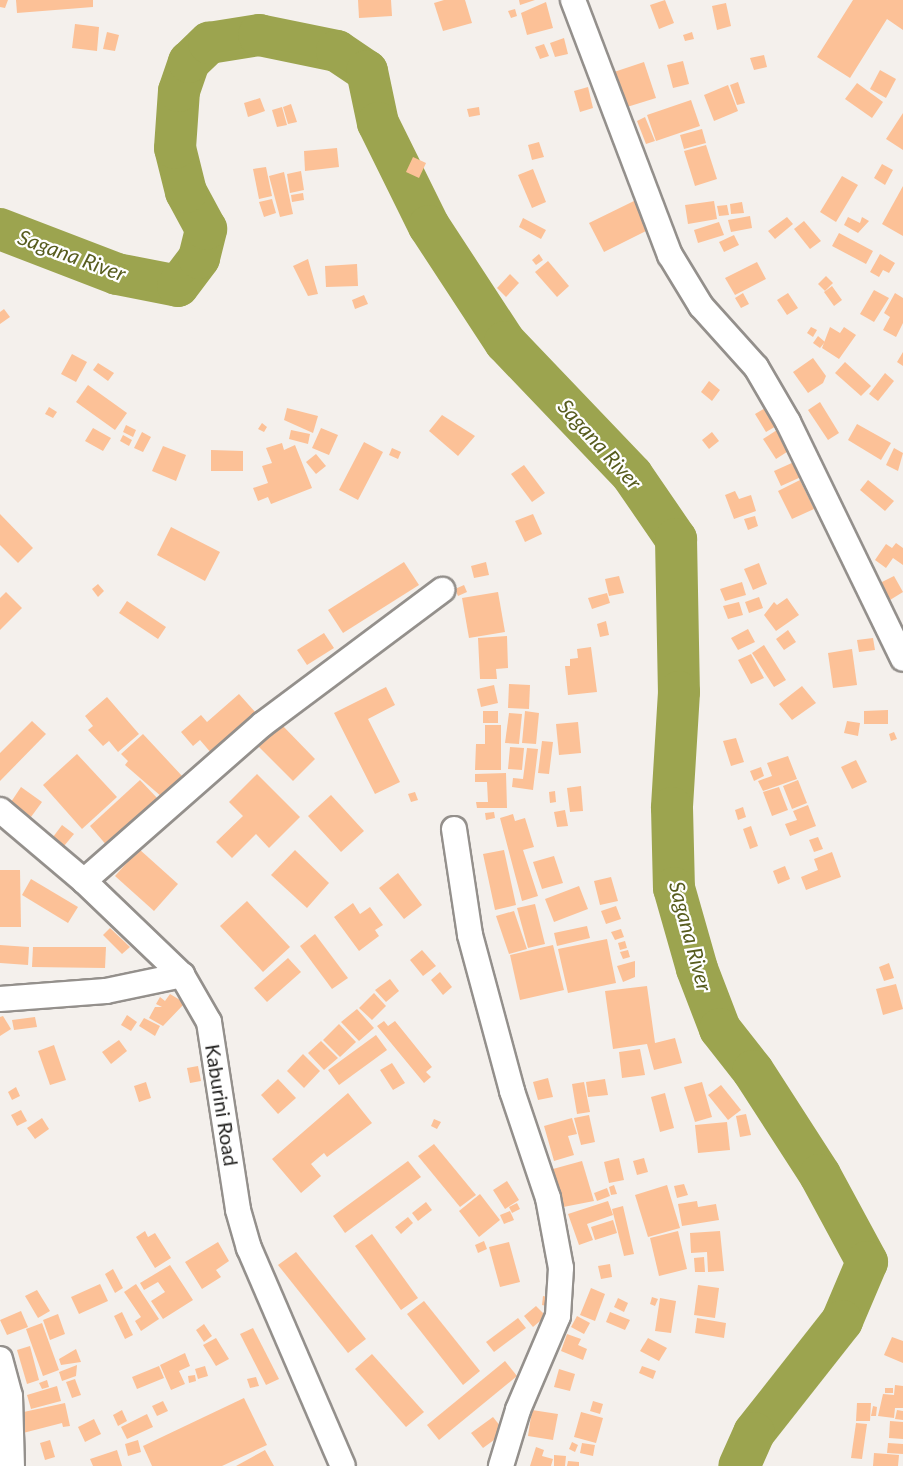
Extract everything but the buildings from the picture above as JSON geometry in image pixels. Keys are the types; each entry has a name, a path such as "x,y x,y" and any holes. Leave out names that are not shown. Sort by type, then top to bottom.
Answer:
{"street":[{"path":"573,0 670,255 701,306 756,367 788,422 903,659"},
{"path":"84,881 263,723 442,590"},
{"name":"Kaburini Road","path":"0,810 84,881 182,975 209,1022 238,1210 249,1248 344,1466"},
{"path":"454,829 470,935 512,1090 548,1198 561,1268 558,1316 518,1410 501,1466"},
{"path":"0,999 106,991 182,975"},
{"path":"0,1359 10,1396 12,1466"}],"waterway":[{"name":"Sagana River","path":"0,229 117,274 178,286 199,258 206,229 186,192 175,148 179,91 189,62 209,43 259,35 337,51 367,71 378,123 429,226 505,342 632,475 676,539 679,692 672,808 674,888 697,969 720,1029 753,1071 820,1175 867,1262 842,1321 754,1433 739,1466"}]}
